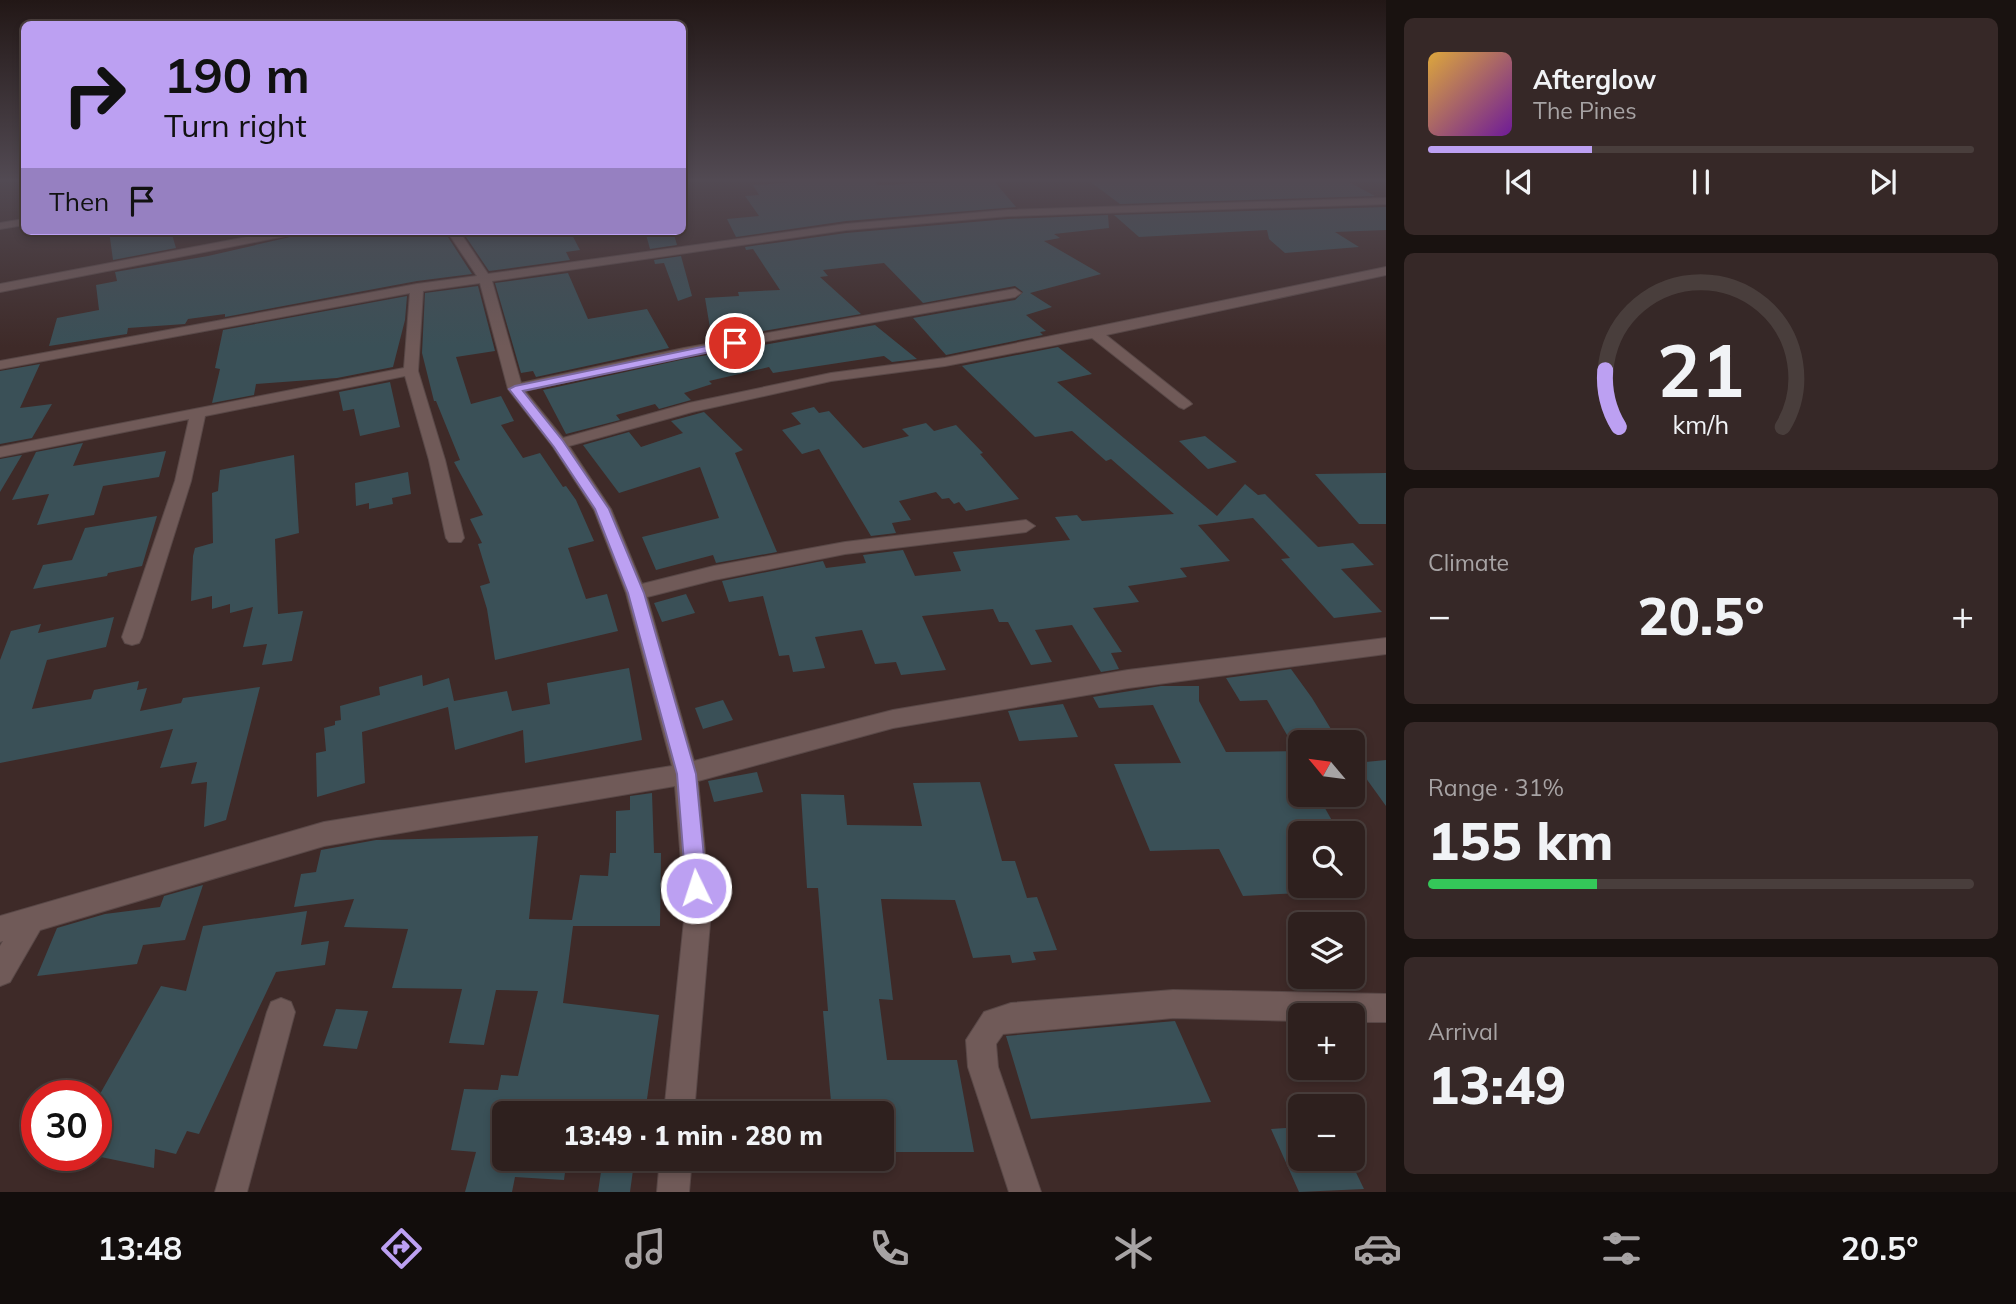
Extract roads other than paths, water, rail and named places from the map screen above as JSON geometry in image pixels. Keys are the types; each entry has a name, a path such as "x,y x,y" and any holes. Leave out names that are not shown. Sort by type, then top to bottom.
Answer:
{"street":[{"path":"0,288 272,236"},
{"path":"456,236 485,278 515,389 559,444 602,509 636,593 686,774 698,911 680,1101"},
{"path":"0,365 417,288 673,254 786,236"},
{"path":"559,444 689,408 831,377 945,362 1386,271"},
{"path":"417,288 411,371 437,460 454,538"},
{"path":"515,389 684,352 1015,292"},
{"path":"1095,333 1184,404"},
{"path":"0,452 411,371"},
{"path":"132,637 183,481 198,414"},
{"path":"636,593 714,573 845,548 1026,526"},
{"path":"0,929 324,834 686,774 893,719 1128,679 1386,646"},
{"path":"0,972 32,919"},
{"path":"1025,1192 983,1067 981,1040 994,1022 1011,1017 1173,1004 1386,1008"},
{"path":"231,1192 281,1012"},
{"path":"673,1192 675,1171"}]}
